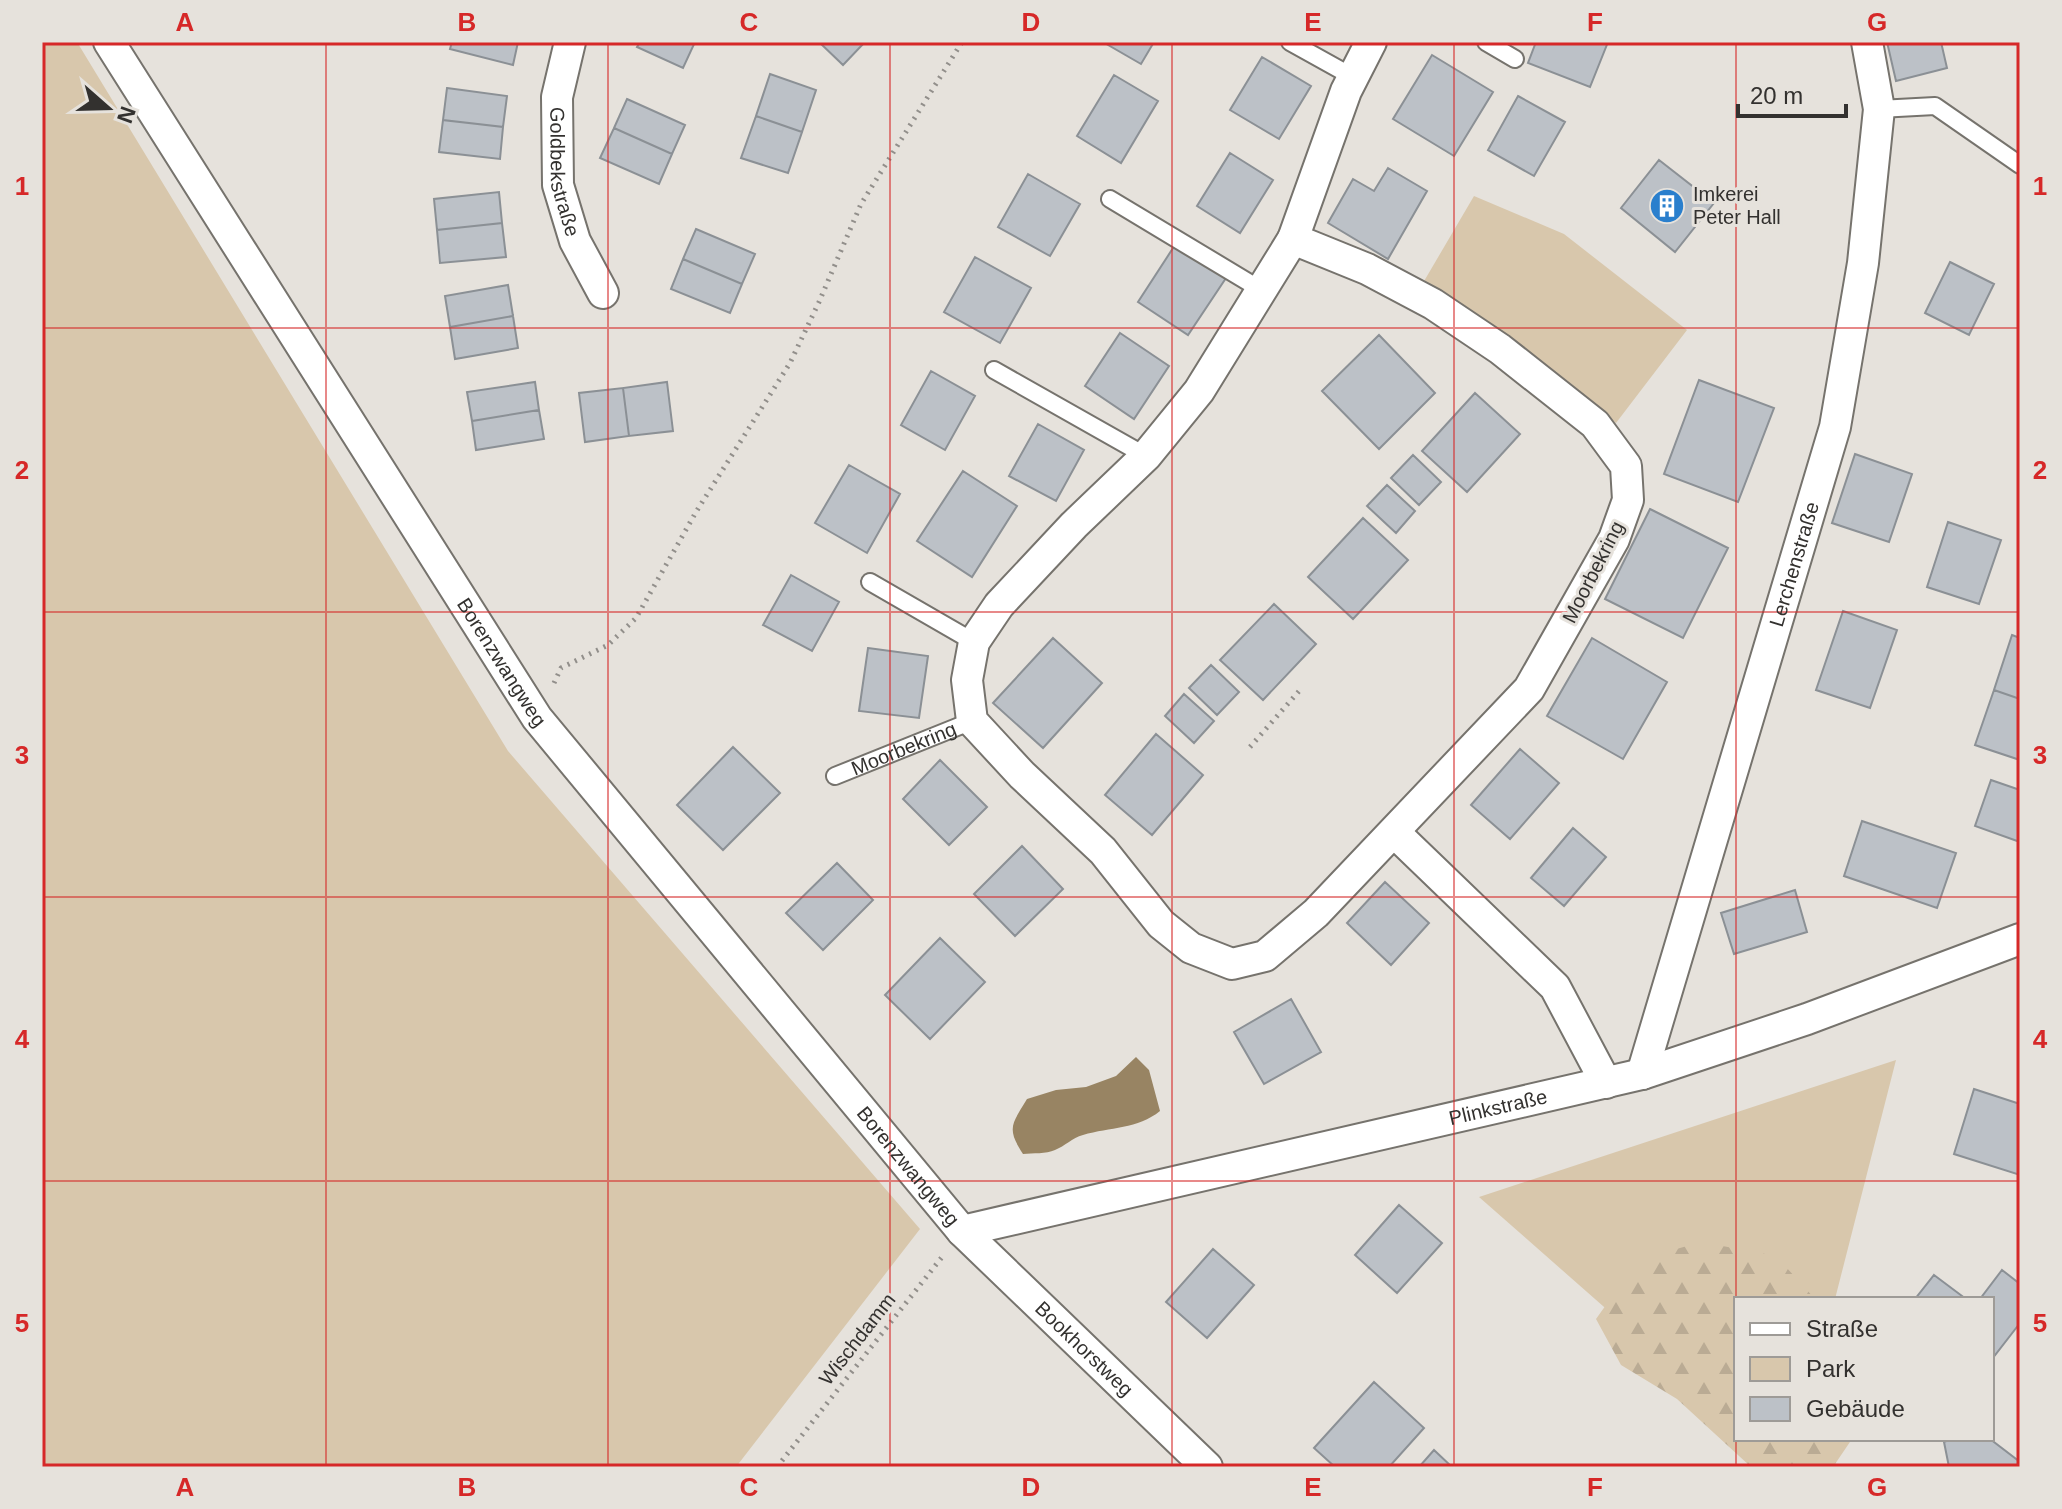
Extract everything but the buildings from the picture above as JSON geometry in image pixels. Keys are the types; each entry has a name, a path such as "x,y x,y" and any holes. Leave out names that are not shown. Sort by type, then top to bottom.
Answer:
{"street":[{"name":"Borenzwangweg","path":"109,42 537,718 962,1231"},
{"name":"Goldbekstraße","path":"570,42 557,97 558,185 575,241 603,293"},
{"name":"Moorbekring","path":"1293,239 1367,269 1433,304 1500,349 1595,424 1626,466 1628,500 1614,539 1529,689 1316,913 1265,956 1232,964 1191,948 1161,924 1103,851 1022,775 972,721 967,680 974,642 999,605 1074,525 1146,456 1199,391 1263,291 1293,239 1353,77 1371,42"},
{"name":"Lerchenstraße","path":"1642,1074 1835,427 1863,263 1879,109 1867,42"},
{"path":"1394,832 1555,987 1606,1083"},
{"name":"Plinkstraße","path":"962,1231 1642,1074 1807,1019 2020,939"},
{"name":"Bookhorstweg","path":"962,1231 1207,1467"}],"lane":[{"path":"1290,42 1353,77"},
{"path":"1486,42 1515,59"},
{"path":"1879,109 1935,106 2020,165"},
{"path":"1110,199 1263,291"},
{"path":"994,370 1146,456"},
{"path":"870,582 974,642"},
{"name":"Moorbekring","path":"835,776 972,721"}],"path":[{"path":"537,718 561,668 608,645 636,618 696,512 790,363 861,204 962,42"},
{"path":"1250,747 1300,690"},
{"name":"Wischdamm","path":"777,1467 962,1231"}],"green space":[{"path":"42,42 77,42 508,751 920,1229 736,1467 42,1467"},
{"path":"1474,196 1564,234 1687,330 1616,423 1459,311 1420,288"},
{"path":"1896,1060 1836,1297 1734,1297 1734,1421 1479,1197"},
{"path":"1701,1242 1776,1256 1813,1297 1734,1297 1734,1441 1851,1441 1833,1467 1751,1467 1677,1399 1621,1365 1596,1319 1638,1260"}],"shaded area":[{"path":"1136,1057 1149,1070 1160,1111 1133,1124 1079,1136 1051,1151 1023,1154 1014,1138 1013,1126 1027,1099 1056,1090 1086,1087 1116,1076"}],"place":[{"name":"Imkerei Peter Hall","path":"1667,206"}]}
